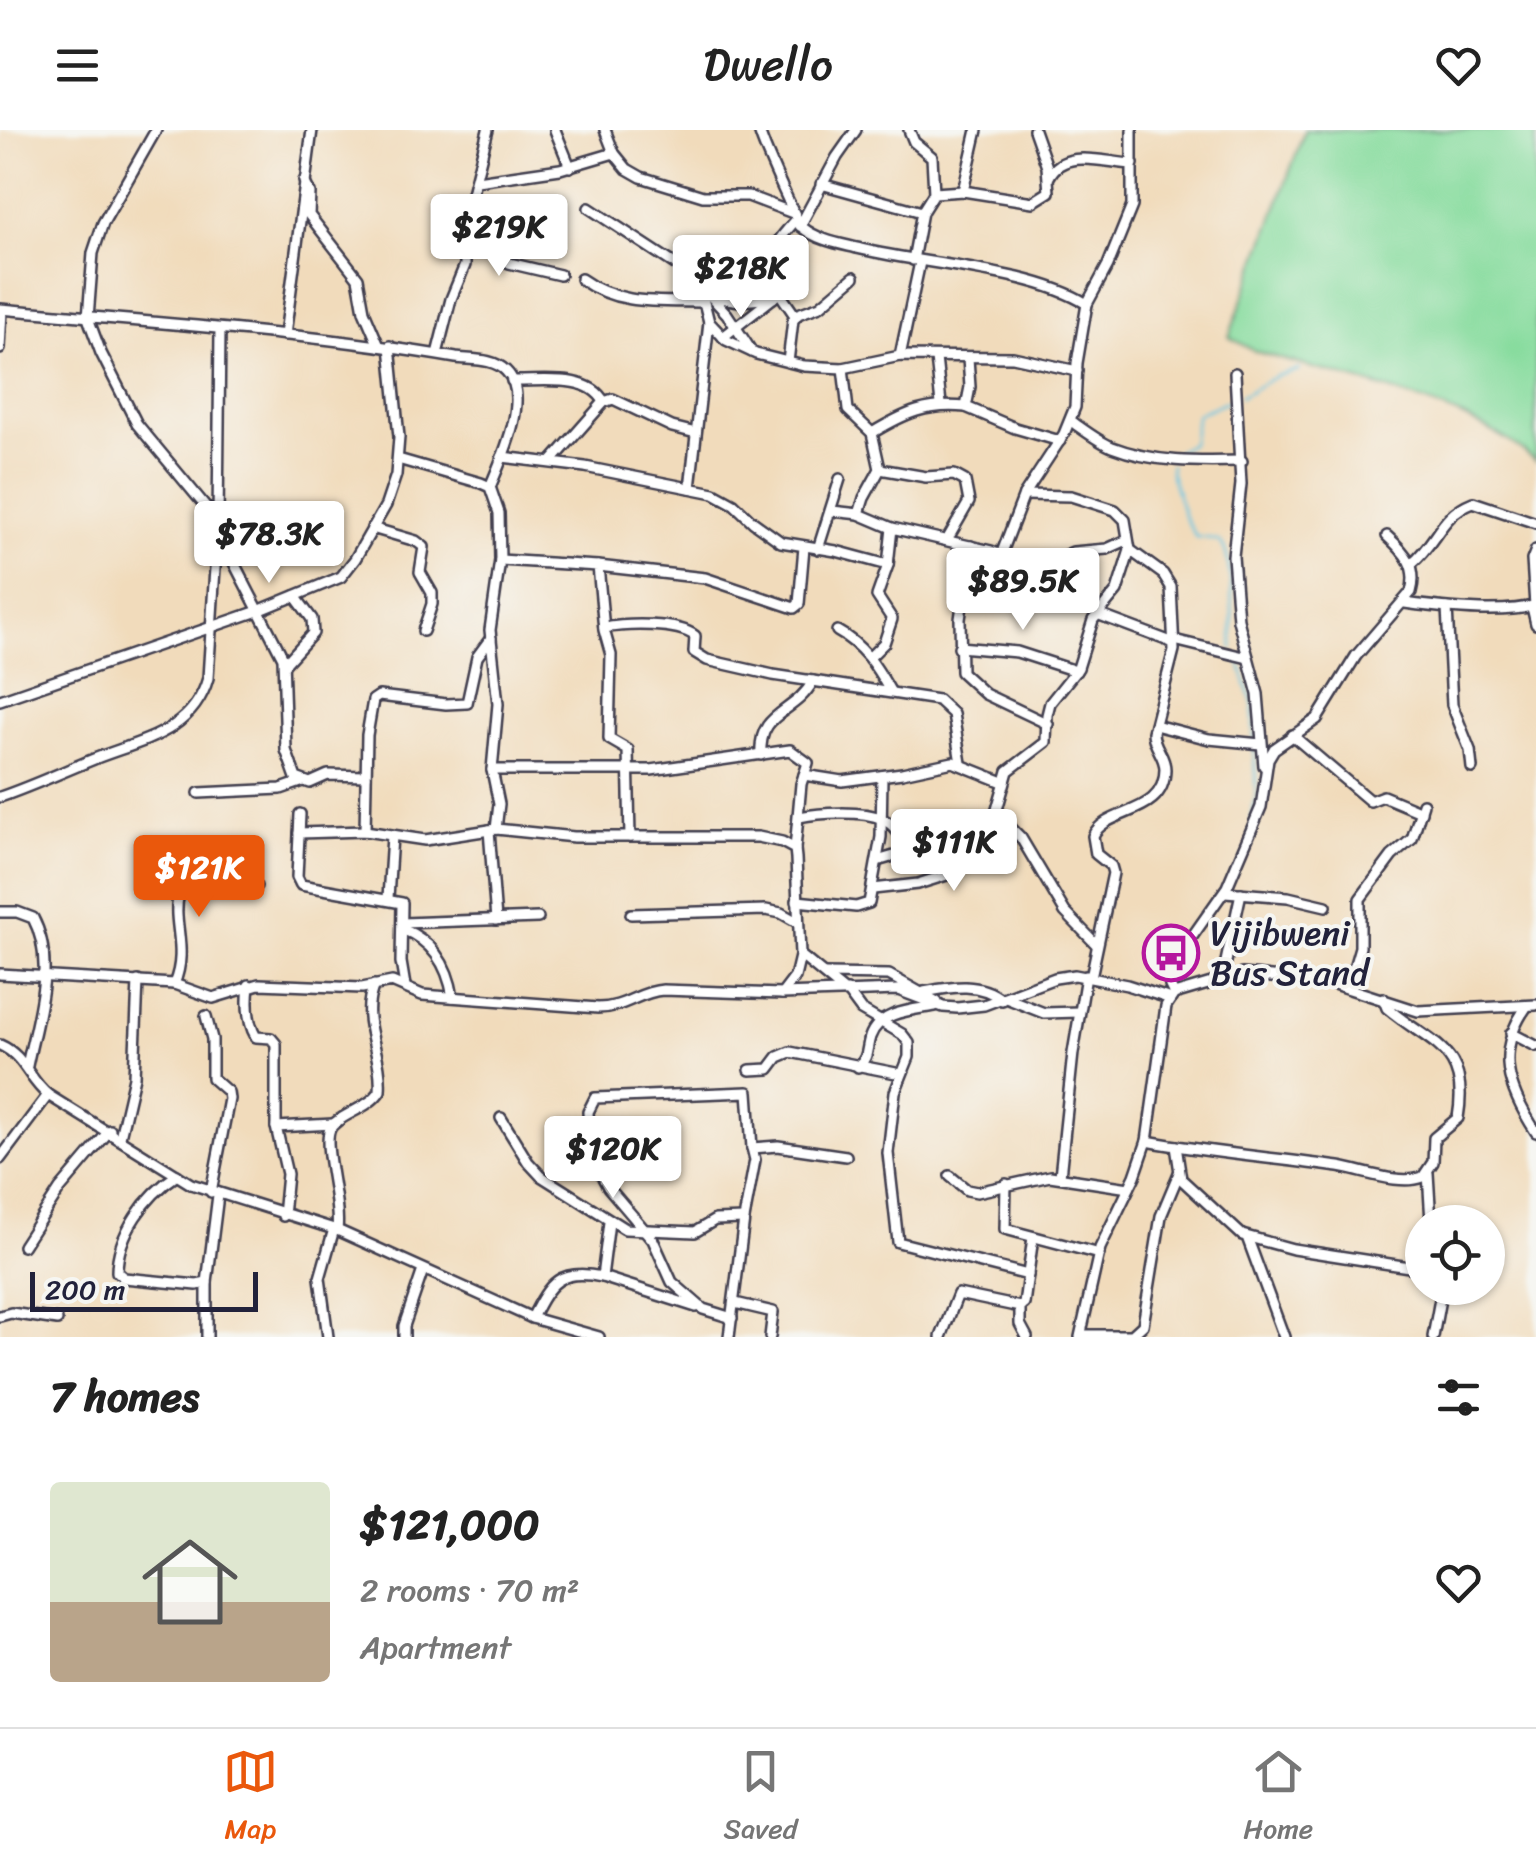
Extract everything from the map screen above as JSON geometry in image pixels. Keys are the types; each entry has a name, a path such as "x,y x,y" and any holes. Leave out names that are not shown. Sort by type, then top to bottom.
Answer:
{"street":[{"path":"156,130 103,222 93,254 88,318 114,382 140,428 166,454 217,524 279,645 284,665 286,750 292,772 302,782"},
{"path":"285,335 312,130"},
{"path":"438,354 451,298 465,265 467,212 488,130"},
{"path":"555,130 570,166"},
{"path":"605,130 626,169 641,177 703,196 748,196 824,239 1042,285 1087,304"},
{"path":"758,130 796,220"},
{"path":"796,317 776,296 768,264 770,253 822,184 856,130"},
{"path":"900,356 922,212 934,193 932,157 922,150 909,130"},
{"path":"963,191 977,130"},
{"path":"934,193 963,191 1033,202 1049,192 1049,177 1034,130"},
{"path":"1001,555 1024,496 1060,441 1075,407 1087,304 1128,218 1133,194 1132,130"},
{"path":"477,180 570,166 614,153"},
{"path":"1049,177 1057,164 1068,159 1133,164"},
{"path":"0,700 341,577 372,528 392,487 398,459 398,420 384,346 364,311 358,278 309,215 310,193 304,180"},
{"path":"822,184 922,212"},
{"path":"589,208 690,274 707,299 736,326 752,352"},
{"path":"466,230 509,262 560,275"},
{"path":"788,362 790,328 796,317 820,306 854,277"},
{"path":"581,279 601,292 626,300 740,301 776,296"},
{"path":"723,337 776,296"},
{"path":"690,488 709,322 707,299"},
{"path":"0,349 1,310 384,346 494,364 507,372 512,380 515,412 490,487 500,513 500,560 491,638 498,704 492,770 498,804 493,829 496,920"},
{"path":"709,322 723,337 752,352 804,366 843,368 900,356 1013,357 1077,371"},
{"path":"0,798 148,741 199,704 204,692 217,524 220,329"},
{"path":"936,358 941,404"},
{"path":"966,407 970,387 968,358"},
{"path":"843,368 848,410 872,433 880,469 859,514"},
{"path":"1235,374 1242,462 1233,556 1238,620 1258,694 1265,774"},
{"path":"512,380 579,383 598,392 604,402"},
{"path":"551,462 604,402 613,399 672,427 696,432"},
{"path":"872,433 915,410 941,404 966,407 1015,428 1060,441"},
{"path":"1070,421 1109,446 1146,456 1242,462"},
{"path":"502,457 551,462 724,497 772,537 888,566"},
{"path":"398,459 490,487"},
{"path":"880,469 926,477 954,475 965,481 968,502 947,540"},
{"path":"818,549 840,478"},
{"path":"1024,496 1072,496 1105,506 1125,520 1128,545 1117,591 1097,614 1076,671 1050,703 1045,744 1014,764 1003,782 997,816 1021,838 1054,898 1096,944"},
{"path":"1412,564 1427,550 1449,514 1473,502 1536,524"},
{"path":"832,511 859,514 892,528 1040,568 1072,552 1128,545"},
{"path":"372,528 424,547 420,572 432,593 432,604 423,631"},
{"path":"870,658 884,643 892,619 877,596 888,566 892,528"},
{"path":"1176,1146 1179,1174 1162,1216 1143,1324 1132,1336 1080,1336 1099,1254 1147,1141 1175,961 1224,892 1261,808 1265,774 1274,749 1324,712 1356,656 1405,603 1414,580 1412,564 1387,536"},
{"path":"1060,1176 1079,1012 1113,873 1111,866 1096,854 1093,836 1101,825 1144,806 1157,791 1165,770 1153,741 1174,642 1170,580 1128,545"},
{"path":"970,546 959,646 961,672 976,688 1048,724"},
{"path":"500,560 705,578 794,608 800,604 804,547"},
{"path":"1536,550 1532,560 1536,624"},
{"path":"598,566 612,665 608,739 628,748 630,837"},
{"path":"284,665 312,633 312,619 296,596"},
{"path":"1405,603 1447,608 1534,606"},
{"path":"1447,608 1452,705 1470,750 1472,768"},
{"path":"1097,614 1174,642 1248,658"},
{"path":"604,628 648,626 689,631 699,657 813,682 922,696 948,706 958,734 960,763"},
{"path":"837,632 852,639 870,658 890,691"},
{"path":"365,832 367,735 373,700 379,696 467,703 477,657 491,638"},
{"path":"959,646 1017,652 1076,671"},
{"path":"761,755 760,740 767,724 799,702 813,682"},
{"path":"1155,726 1230,743 1261,744"},
{"path":"1292,735 1370,801 1383,796 1422,808 1412,839 1392,856 1360,900 1360,947 1348,988"},
{"path":"492,770 628,770 784,750 796,752 808,763 794,849 800,955 794,977 782,994"},
{"path":"804,775 834,782 944,762 960,763 1003,782"},
{"path":"199,793 281,789 328,775 366,776"},
{"path":"797,902 864,907 869,903 882,819 882,776"},
{"path":"300,814 300,885 402,903 401,962 405,986"},
{"path":"798,817 826,814 882,819 898,832 908,850"},
{"path":"873,889 947,876 962,849 968,820"},
{"path":"299,833 365,832 426,840 493,829 574,838 758,838 782,842 794,849"},
{"path":"388,898 392,836"},
{"path":"877,860 908,850 962,849"},
{"path":"174,984 181,946 179,894 199,885 256,886"},
{"path":"1224,892 1288,896 1326,906"},
{"path":"1222,980 1241,893"},
{"path":"630,914 766,910 796,922"},
{"path":"0,912 17,912 32,918 42,952 43,977 27,1066"},
{"path":"403,926 538,918"},
{"path":"403,926 442,960 453,997"},
{"path":"800,955 845,991 860,1010 902,1034 910,1043 908,1061 895,1092 888,1152 898,1242 1028,1276"},
{"path":"0,974 174,984 213,998 249,985 362,988 392,982 422,995 605,1008 663,990 782,994 898,990 940,1006"},
{"path":"824,974 888,975 923,992 940,1006"},
{"path":"857,1067 865,1061 870,1038 879,1023 907,1010 971,1007 1004,999 1055,978 1088,977 1171,996 1242,974 1348,988 1418,1011 1531,1006"},
{"path":"120,1137 134,1077 138,981"},
{"path":"249,985 253,1033 271,1038 276,1044 276,1127 287,1174 284,1216"},
{"path":"276,1127 334,1124 361,1109 380,1091 378,1048 367,1015 374,985"},
{"path":"923,992 973,987 1044,1013 1079,1012"},
{"path":"1383,998 1388,1008 1450,1054 1458,1066 1458,1118 1434,1138 1433,1162 1428,1173 1429,1205"},
{"path":"1531,1006 1511,1033 1508,1047 1510,1081 1519,1108 1536,1132"},
{"path":"206,1016 212,1038 212,1078 229,1096 215,1194 207,1283 207,1337"},
{"path":"1511,1033 1536,1046"},
{"path":"0,1045 18,1056 48,1094 177,1175 215,1194 335,1230 532,1318 599,1337"},
{"path":"750,1070 769,1069 778,1057 790,1052 901,1074"},
{"path":"703,1309 672,1282 653,1240 608,1187 590,1154 588,1112 595,1098 748,1092 755,1160 729,1337"},
{"path":"0,1159 48,1094"},
{"path":"500,1118 541,1176 625,1229 695,1232 715,1220 744,1218"},
{"path":"328,1337 320,1278 335,1230 338,1200 329,1140 334,1124"},
{"path":"23,1246 60,1189 110,1130"},
{"path":"1147,1141 1347,1168 1408,1181 1428,1173"},
{"path":"752,1148 778,1146 846,1156"},
{"path":"1179,1174 1232,1229 1247,1237 1294,1249 1405,1266"},
{"path":"177,1175 151,1194 138,1212 119,1252 117,1272 120,1277 134,1279 207,1283"},
{"path":"950,1176 977,1192 1060,1176 1129,1188"},
{"path":"1006,1184 1004,1228 1099,1254"},
{"path":"602,1277 609,1222"},
{"path":"1020,1306 1024,1304 1033,1237"},
{"path":"1247,1237 1284,1337"},
{"path":"404,1337 422,1270"},
{"path":"532,1318 543,1296 566,1276 578,1272 732,1318"},
{"path":"941,1337 958,1294 1020,1306"},
{"path":"734,1304 774,1312 770,1337"},
{"path":"1434,1337 1439,1305"},
{"path":"1020,1306 1020,1324 1027,1337"},
{"path":"0,1316 11,1313 57,1320"}],"green space":[{"path":"1305,130 1536,130 1536,461 1508,440 1440,407 1254,351 1229,337"}],"waterway":[{"path":"1240,397 1276,376 1299,370"},
{"path":"1174,457 1192,443 1197,414 1233,399"},
{"path":"1171,465 1185,518 1196,537 1218,541 1225,549 1233,648"},
{"path":"1239,660 1253,705 1254,739"},
{"path":"1252,819 1256,794 1254,747"}],"place":[{"name":"Vijibweni Bus Stand","path":"1171,953"}]}
